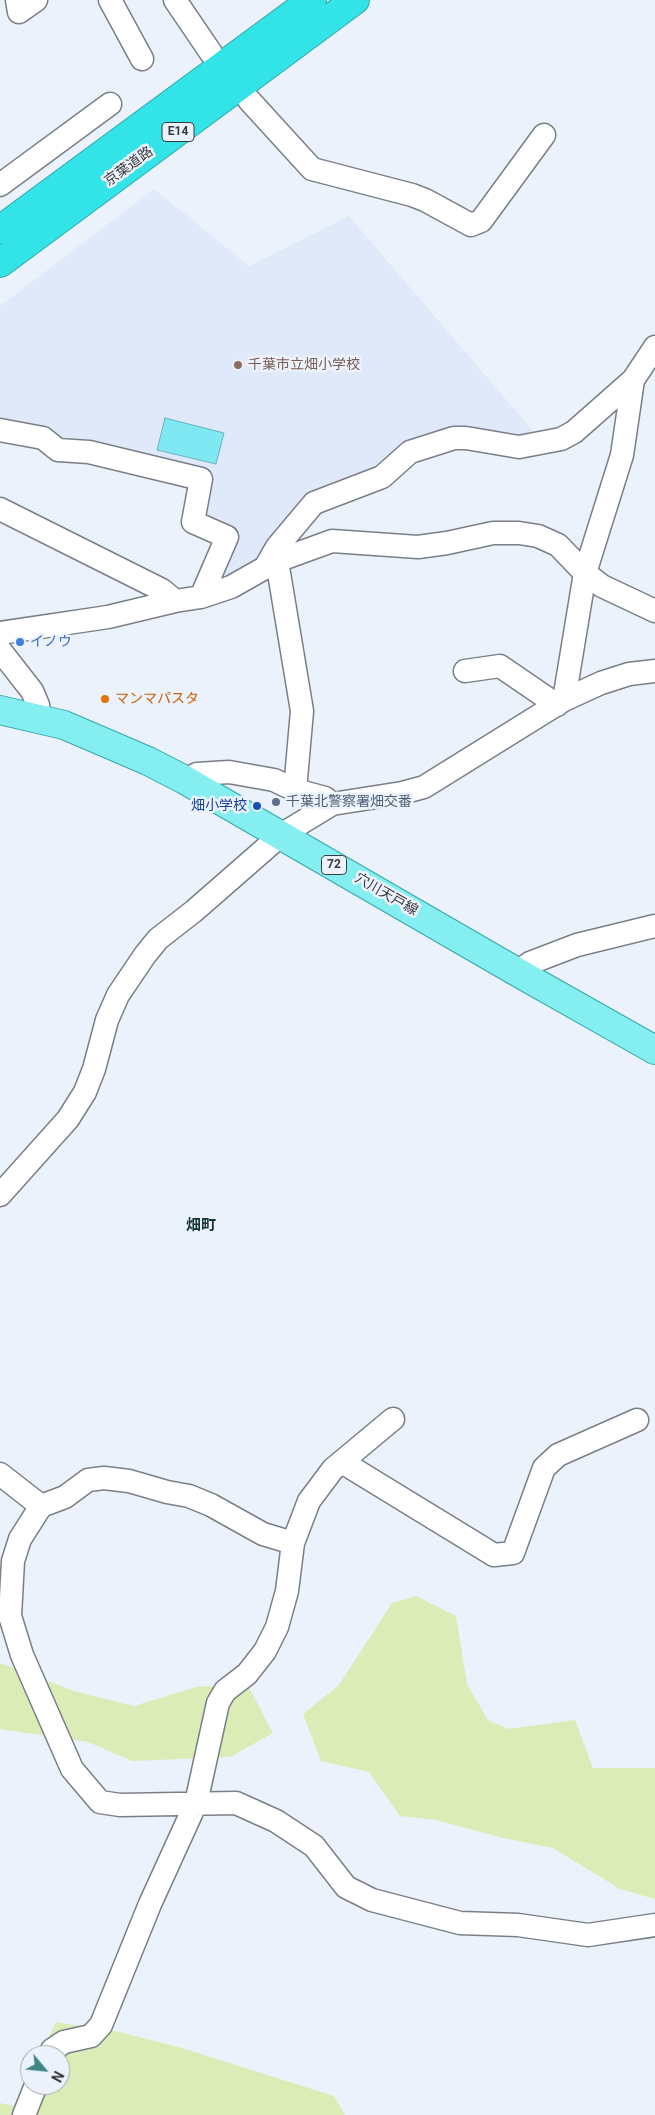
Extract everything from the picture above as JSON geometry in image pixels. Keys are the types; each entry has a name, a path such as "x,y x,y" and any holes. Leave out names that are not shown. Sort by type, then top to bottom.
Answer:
{"highway":[{"name":"京葉道路","path":"0,230 312,0"},
{"name":"京葉道路","path":"0,262 355,0"}],"main road":[{"name":"穴川天戸線","path":"0,710 64,725 185,780 655,1050"}],"street":[{"path":"17,0 19,12 36,0"},
{"path":"110,0 142,59"},
{"path":"174,0 211,53"},
{"path":"249,100 312,169 363,184 412,195 471,225 481,221 544,135"},
{"path":"0,185 110,104"},
{"path":"295,790 302,711 270,565 277,547 314,503 382,477 410,452 454,438 466,438 519,447 561,439 574,432 633,380 655,347"},
{"path":"560,702 585,573 622,455 633,380"},
{"path":"0,430 43,438 58,450 89,452 201,479 193,522 228,538 201,597"},
{"path":"0,509 162,590 175,601"},
{"path":"0,633 108,617 175,601 201,597 231,587 270,565 332,541 418,547 493,533 518,533 538,536 558,545 585,573 602,586 654,609"},
{"path":"0,650 32,691 38,705 39,718"},
{"path":"465,671 500,666 560,702"},
{"path":"0,1195 68,1119 85,1092 107,1020 118,995 145,955 158,939 194,911 281,835 332,804 402,793 424,787 560,702 601,683 629,674 655,671"},
{"path":"185,780 197,774 229,772 274,780 295,790 325,798 332,804"},
{"path":"517,972 530,963 577,945 655,926"},
{"path":"60,2045 64,2042 91,2036 101,2025 150,1904 196,1803 218,1703 225,1691 247,1674 265,1652 277,1627 287,1591 293,1543 309,1501 333,1469 393,1419"},
{"path":"342,1462 494,1555 514,1553 544,1468 558,1455 637,1420"},
{"path":"0,1474 41,1506"},
{"path":"293,1543 264,1534 211,1505 190,1496 167,1492 129,1481 104,1478 88,1480 66,1497 41,1506 20,1539 13,1560 10,1616 22,1655 72,1769 100,1802 120,1805 236,1803 276,1821 314,1846 346,1887 372,1900 460,1923 518,1925 588,1935 655,1925"},
{"path":"24,2115 32,2095"}],"shaded area":[{"name":"千葉市立畑小学校","path":"154,189 249,266 349,216 539,438 483,435 310,500 273,548 229,581 220,584 232,535 202,522 206,477 0,423 0,306"}],"green space":[{"path":"416,1596 456,1616 467,1684 488,1720 508,1729 575,1720 593,1768 655,1768 655,1899 620,1889 553,1848 503,1838 436,1820 400,1816 369,1772 321,1761 303,1714 339,1685 392,1603"},
{"path":"0,1663 74,1691 134,1706 196,1687 247,1684 273,1733 230,1757 132,1761 88,1742 0,1729"},
{"path":"56,2022 120,2032 182,2048 334,2096 345,2115 0,2115 0,2103 14,2106 20,2094 70,2095 70,2045 45,2045"}],"water":[{"path":"165,418 224,433 216,464 157,450"}],"place":[{"name":"千葉市立畑小学校","path":"238,365"},
{"name":"イノウ","path":"20,642"},
{"name":"マンマパスタ","path":"105,699"},
{"name":"千葉北警察署畑交番","path":"276,802"},
{"name":"畑小学校","path":"257,806"}],"district":[{"name":"畑町","path":"201,1226"}]}
